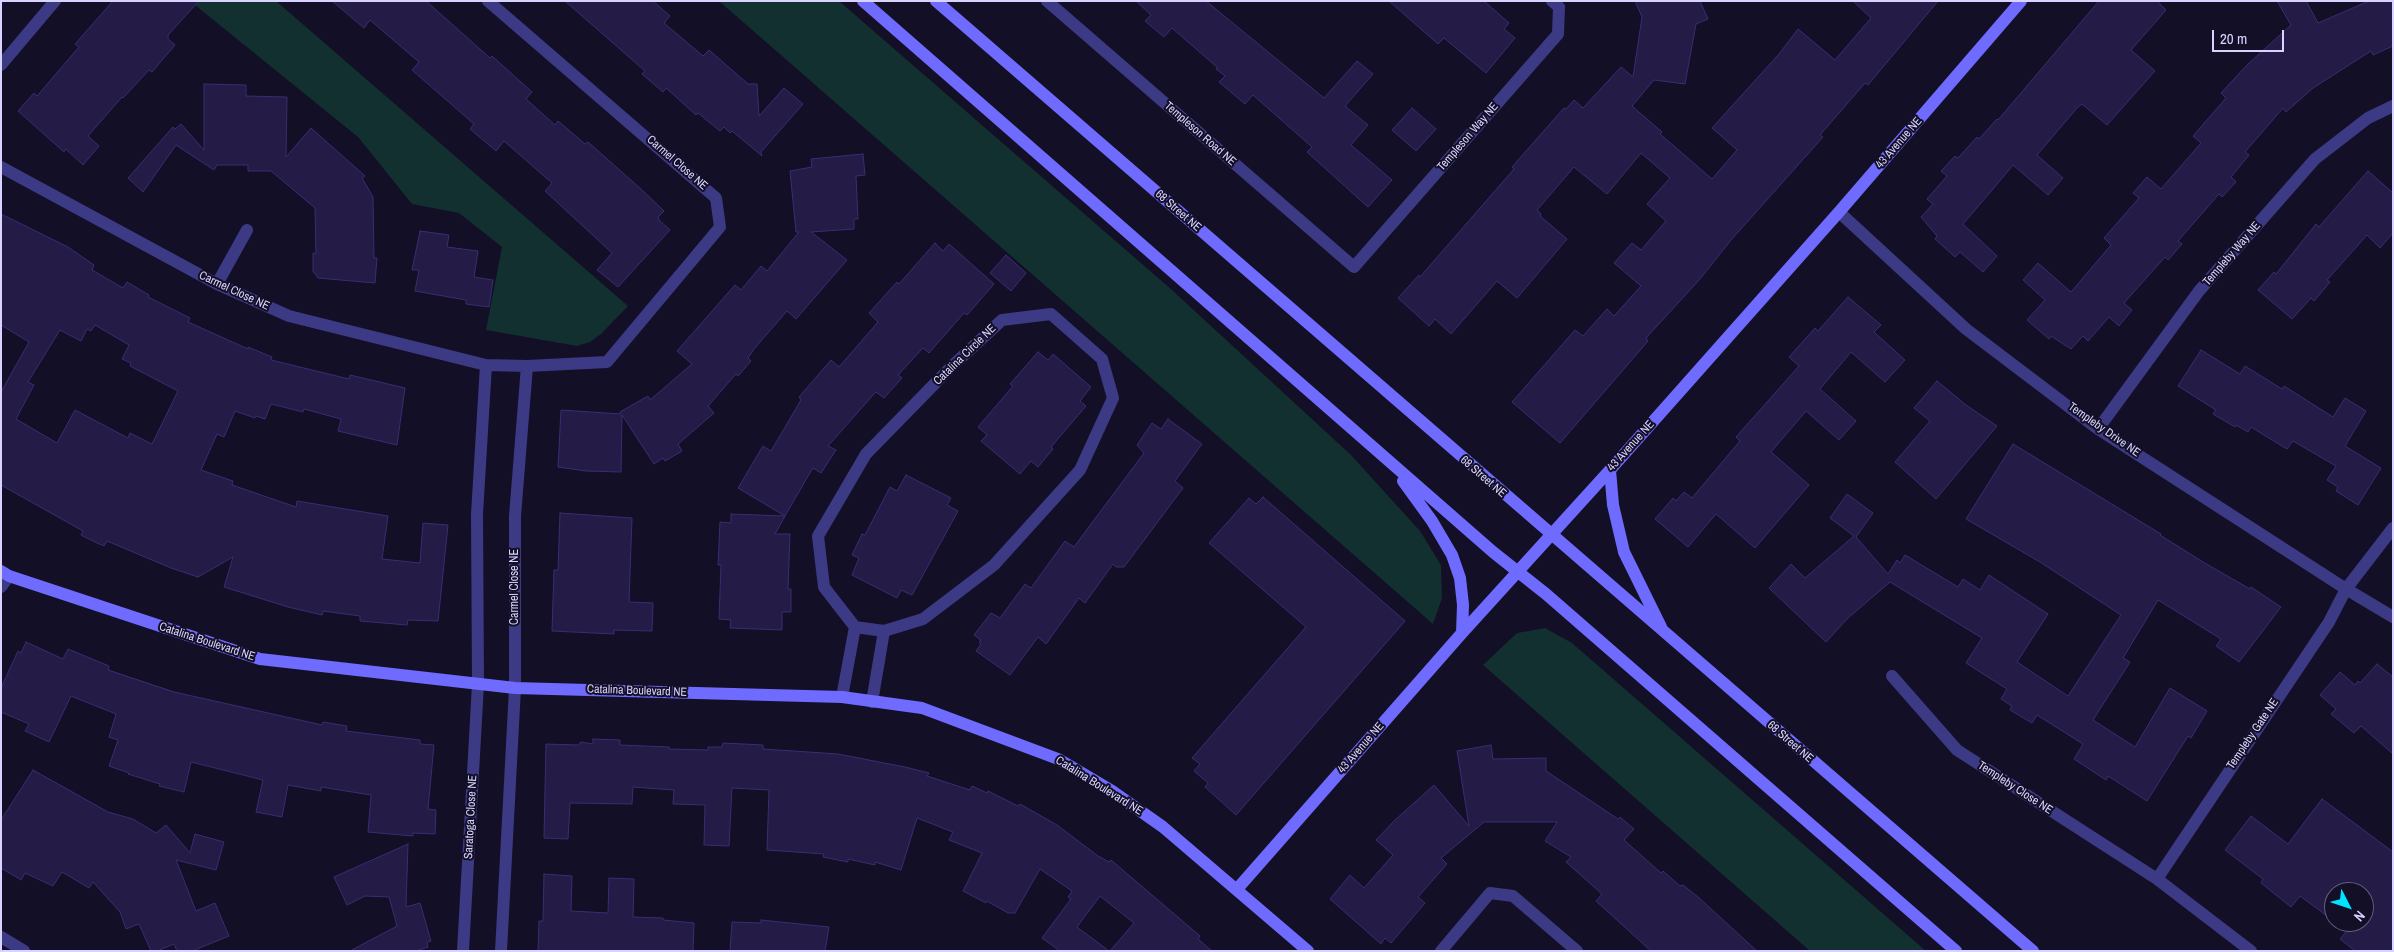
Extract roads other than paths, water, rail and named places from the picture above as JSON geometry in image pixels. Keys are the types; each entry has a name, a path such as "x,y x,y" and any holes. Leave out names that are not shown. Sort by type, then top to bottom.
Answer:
{"main road":[{"path":"862,1 1492,552 1519,572 1956,951"},
{"name":"68 Street NE","path":"936,1 1526,514 1553,534 1664,634 2033,951"},
{"name":"43 Avenue NE","path":"1238,888 1462,633 1519,572 1839,212 2021,1"},
{"path":"1388,460 1432,521 1452,555 1460,578 1463,605 1462,633"},
{"path":"1610,470 1614,512 1624,552 1664,634"},
{"name":"Catalina Boulevard NE","path":"5,573 260,659 515,688 842,697 922,708 1058,759 1164,827 1238,888 1308,951"}],"street":[{"path":"1,65 54,1"},
{"name":"Carmel Close NE","path":"1,168 217,284 289,316 486,364 527,366 607,362 720,227 716,198 488,1"},
{"name":"Templeson Road NE","path":"1047,1 1354,267"},
{"name":"Templeson Way NE","path":"1354,267 1558,34 1559,7 1552,1"},
{"name":"Templeby Way NE","path":"2098,429 2199,291 2315,159 2368,118 2393,106"},
{"name":"Templeby Drive NE","path":"1839,212 1966,329 2098,429 2346,589 2393,617"},
{"path":"217,284 246,230"},
{"name":"Catalina Circle NE","path":"1051,314 1102,359 1113,398 1080,470 994,565 923,619 884,631 855,628 824,587 818,536 866,454 951,367 1002,320 1051,314"},
{"path":"478,684 476,514 486,364"},
{"name":"Carmel Close NE","path":"515,688 515,516 527,366"},
{"name":"Templeby Gate NE","path":"2157,878 2329,622 2346,589 2393,528"},
{"path":"1,588 5,573"},
{"path":"842,697 855,628"},
{"path":"872,702 884,631"},
{"name":"Templeby Close NE","path":"1892,676 1957,750 2157,878 2250,951"},
{"name":"Saratoga Close NE","path":"463,951 478,684"},
{"path":"501,951 515,688"},
{"path":"1441,951 1490,893 1513,896 1577,951"},
{"path":"1,937 24,951"}]}
